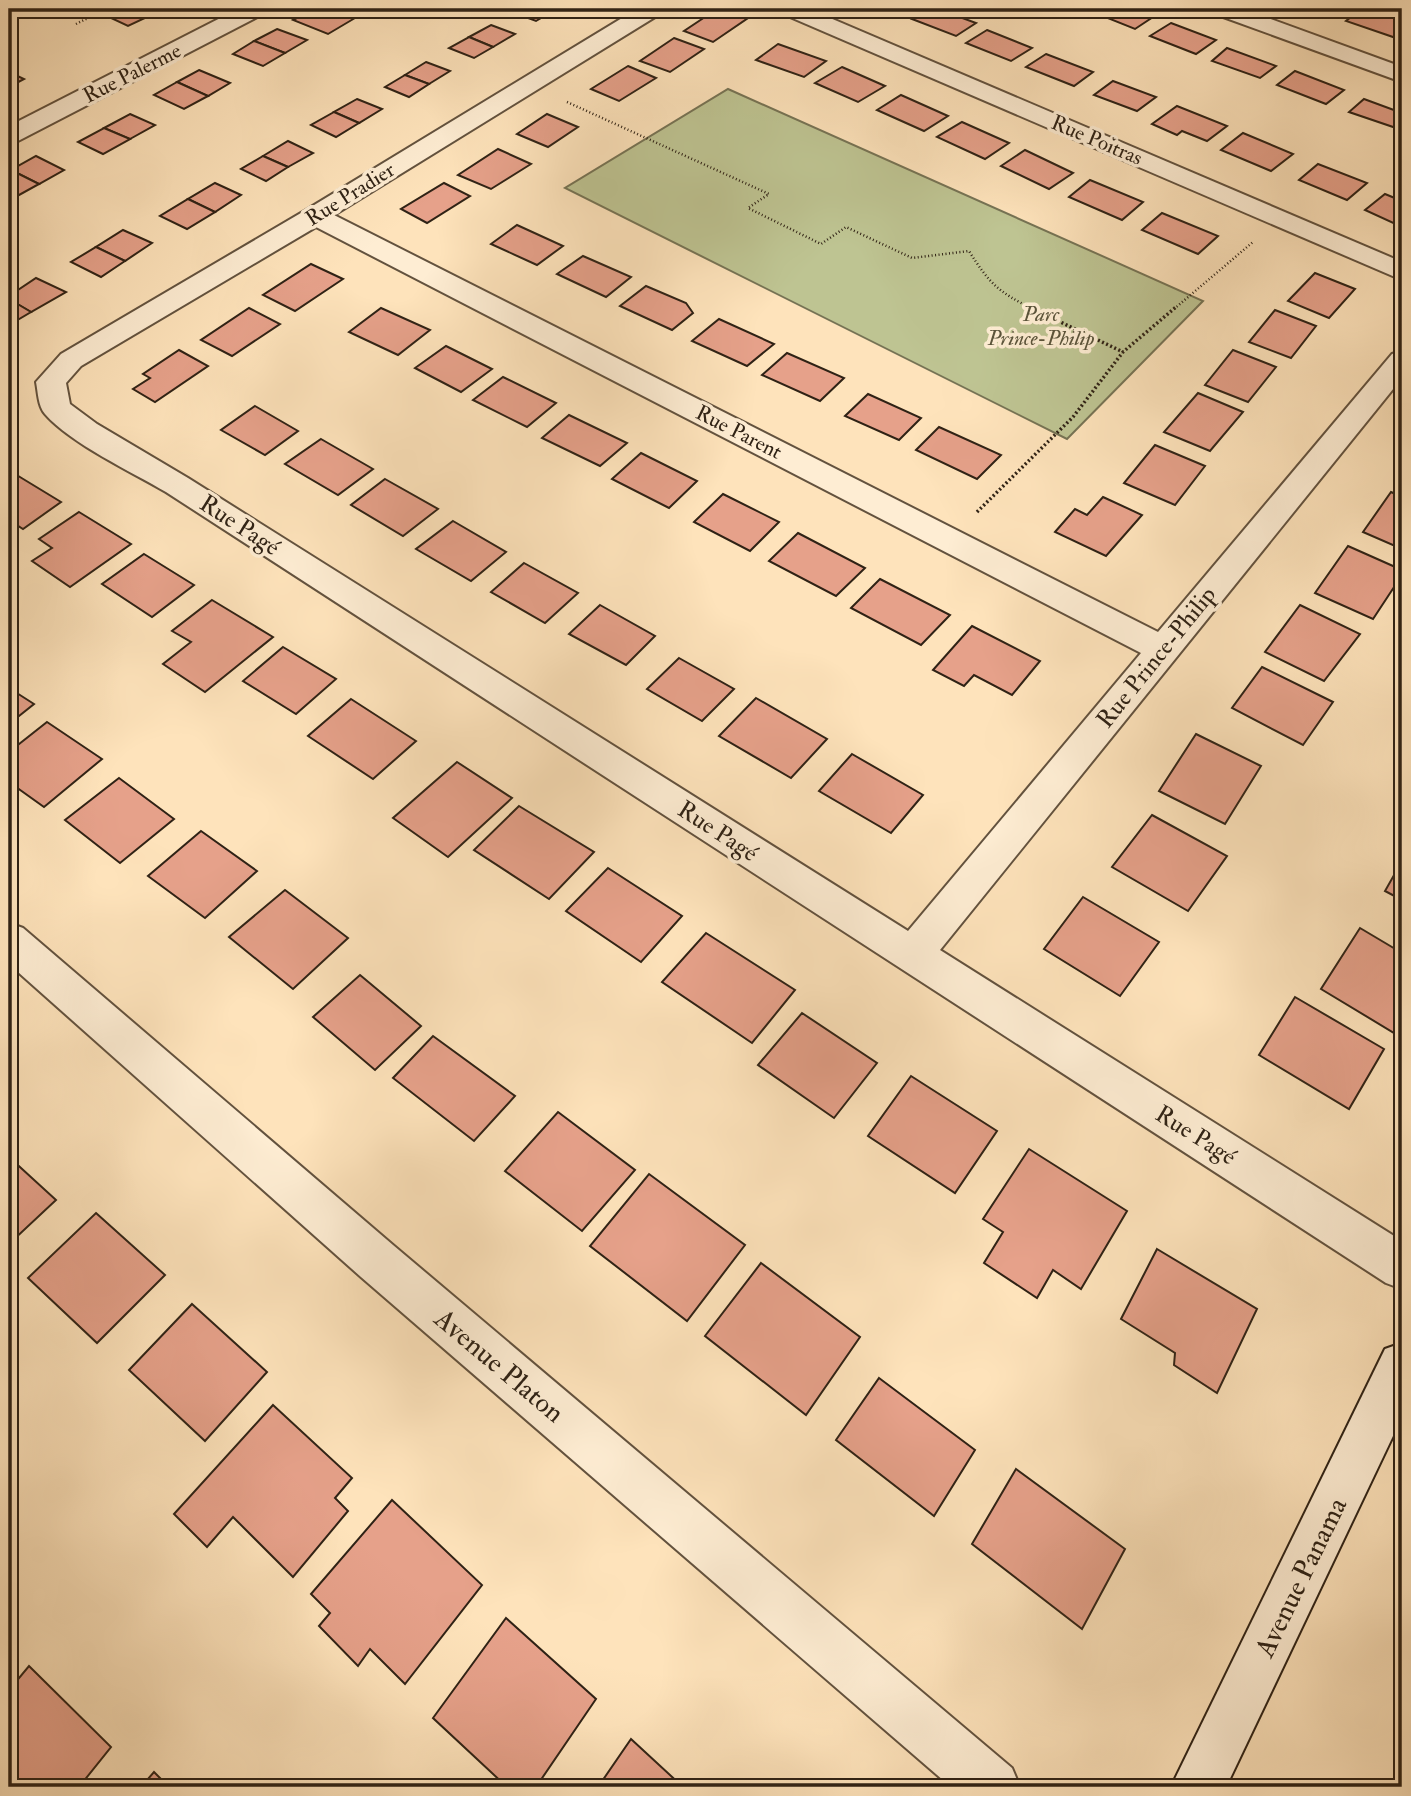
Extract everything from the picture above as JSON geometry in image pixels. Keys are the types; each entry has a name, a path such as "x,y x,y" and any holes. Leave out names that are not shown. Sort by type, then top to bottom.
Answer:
{"street":[{"name":"Rue Palerme","path":"9,136 255,9"},
{"name":"Rue Pradier","path":"51,383 71,360 315,216 652,9"},
{"name":"Rue Poitras","path":"791,9 1402,272"},
{"path":"1223,9 1402,75"},
{"name":"Rue Parent","path":"315,216 1162,649"},
{"name":"Rue Prince-Philip","path":"912,955 1402,360"},
{"name":"Rue Pagé","path":"51,383 56,408 86,431 177,485 1402,1267"},
{"name":"Avenue Platon","path":"9,940 377,1261 993,1787"},
{"name":"Avenue Panama","path":"1198,1787 1402,1366"}],"path":[{"path":"76,24 100,12"},
{"path":"528,85 769,194 748,208 821,244 846,227 912,258 970,251 988,281 1014,300 1123,352"},
{"path":"949,539 1073,417 1123,352 1280,219"}],"green space":[{"name":"Parc Prince-Philip","path":"728,89 1203,301 1067,439 565,188"}],"building":[{"path":"92,9 164,9 128,26"},
{"path":"314,9 329,12 334,9 361,11 351,17 355,18 328,34 293,20"},
{"path":"717,9 748,18 713,42 684,31"},
{"path":"929,9 938,9 976,23 956,36 912,19"},
{"path":"1131,9 1153,17 1135,29 1090,11"},
{"path":"1361,9 1370,9 1402,20 1402,33 1396,38 1346,21"},
{"path":"509,11 553,11 536,21"},
{"path":"1171,23 1216,40 1196,54 1150,36"},
{"path":"491,25 515,34 493,47 469,37"},
{"path":"277,29 307,40 285,53 254,41"},
{"path":"987,30 1032,48 1011,61 966,43"},
{"path":"469,37 493,47 474,58 449,48"},
{"path":"674,38 704,49 670,72 640,61"},
{"path":"254,41 285,53 263,66 233,54"},
{"path":"778,44 826,61 804,77 756,60"},
{"path":"1227,48 1276,66 1260,78 1212,61"},
{"path":"1046,54 1093,72 1074,86 1026,67"},
{"path":"426,62 450,71 429,84 405,75"},
{"path":"628,66 656,78 619,101 591,89"},
{"path":"842,67 885,86 858,102 815,83"},
{"path":"199,70 230,83 208,96 177,82"},
{"path":"1295,71 1344,90 1326,104 1277,85"},
{"path":"9,72 24,79 9,87"},
{"path":"405,75 429,84 409,97 385,87"},
{"path":"1113,81 1156,97 1137,111 1094,95"},
{"path":"177,82 208,96 184,109 154,95"},
{"path":"901,95 948,116 924,131 877,110"},
{"path":"357,99 382,109 359,123 334,112"},
{"path":"1364,99 1402,113 1402,130 1349,112"},
{"path":"1177,106 1227,126 1207,141 1182,131 1177,135 1152,124"},
{"path":"334,112 359,123 336,137 311,125"},
{"path":"130,114 155,125 130,139 104,128"},
{"path":"547,114 578,127 548,147 517,134"},
{"path":"962,122 1009,143 985,159 937,137"},
{"path":"104,128 130,139 103,154 78,142"},
{"path":"1243,133 1293,154 1271,171 1221,150"},
{"path":"288,141 313,153 288,167 263,156"},
{"path":"498,149 531,164 491,189 458,175"},
{"path":"1025,150 1073,173 1049,189 1001,166"},
{"path":"36,156 64,170 39,184 11,170"},
{"path":"263,156 288,167 266,181 241,169"},
{"path":"1318,164 1367,183 1347,200 1299,180"},
{"path":"11,170 39,184 10,200"},
{"path":"1090,180 1143,202 1122,220 1069,197"},
{"path":"215,183 241,195 215,212 188,199"},
{"path":"444,183 470,196 427,223 401,209"},
{"path":"1385,194 1402,201 1402,227 1365,210"},
{"path":"188,199 215,212 187,229 160,216"},
{"path":"1162,213 1218,236 1198,254 1142,230"},
{"path":"517,225 563,246 537,265 491,244"},
{"path":"123,230 152,243 125,261 96,247"},
{"path":"96,247 125,261 101,277 71,262"},
{"path":"583,256 631,277 606,297 557,274"},
{"path":"311,264 343,279 295,311 263,295"},
{"path":"1315,273 1355,289 1329,318 1288,301"},
{"path":"36,278 66,292 31,312 9,299 9,296"},
{"path":"646,286 686,303 693,313 672,330 620,306"},
{"path":"9,299 31,312 9,325"},
{"path":"249,308 280,324 232,356 201,340"},
{"path":"381,308 430,330 398,355 349,332"},
{"path":"1275,310 1316,326 1291,358 1249,342"},
{"path":"719,319 774,344 747,366 692,341"},
{"path":"446,346 492,369 461,392 415,368"},
{"path":"179,350 208,366 155,402 133,389 150,378 143,374"},
{"path":"1233,350 1276,367 1248,402 1205,385"},
{"path":"787,353 844,378 820,401 762,375"},
{"path":"503,377 556,403 527,427 473,400"},
{"path":"1198,393 1243,412 1210,451 1164,432"},
{"path":"868,394 921,418 899,440 845,416"},
{"path":"255,406 298,431 265,455 221,430"},
{"path":"569,415 627,443 600,466 542,438"},
{"path":"939,427 1001,455 977,479 916,450"},
{"path":"321,439 373,469 338,495 285,464"},
{"path":"1155,445 1205,466 1175,505 1124,483"},
{"path":"641,453 697,481 669,508 612,479"},
{"path":"15,474 61,502 23,529 9,520 9,478"},
{"path":"385,479 438,509 403,536 351,505"},
{"path":"1391,492 1402,497 1402,549 1363,532"},
{"path":"723,494 779,522 750,551 694,522"},
{"path":"1103,497 1142,515 1106,556 1055,532 1075,509 1087,515"},
{"path":"79,512 131,544 70,587 32,561 52,548 39,539"},
{"path":"453,521 506,552 471,581 416,549"},
{"path":"798,533 865,568 836,596 769,561"},
{"path":"1348,546 1402,570 1402,575 1373,619 1315,593"},
{"path":"144,554 194,585 152,617 102,584"},
{"path":"524,563 578,593 545,623 491,592"},
{"path":"880,579 950,615 921,645 851,608"},
{"path":"212,600 273,637 205,692 163,664 191,642 172,631"},
{"path":"600,605 655,636 626,665 569,634"},
{"path":"1300,605 1360,634 1324,681 1265,652"},
{"path":"972,626 1040,661 1012,695 974,675 964,686 933,670"},
{"path":"283,647 336,679 296,714 243,681"},
{"path":"679,658 734,689 702,721 647,689"},
{"path":"1262,667 1333,702 1303,745 1232,708"},
{"path":"9,688 34,704 9,724"},
{"path":"756,698 827,739 791,778 719,736"},
{"path":"351,699 416,741 373,779 308,736"},
{"path":"47,722 102,759 44,807 9,782 9,752"},
{"path":"1196,734 1261,766 1225,824 1159,791"},
{"path":"852,754 923,795 891,833 819,791"},
{"path":"457,762 512,798 448,857 393,818"},
{"path":"119,778 174,819 120,863 65,820"},
{"path":"519,806 594,852 549,899 474,850"},
{"path":"1152,815 1227,856 1188,911 1112,867"},
{"path":"201,831 257,871 205,918 148,876"},
{"path":"1402,861 1402,900 1385,891"},
{"path":"608,868 682,916 641,962 566,911"},
{"path":"285,890 348,938 293,989 229,937"},
{"path":"1083,897 1159,942 1120,996 1044,949"},
{"path":"1360,928 1402,953 1402,1030 1399,1036 1321,989"},
{"path":"706,933 795,990 752,1043 662,982"},
{"path":"360,975 421,1026 375,1070 313,1017"},
{"path":"1295,997 1384,1049 1349,1109 1259,1055"},
{"path":"802,1013 877,1063 834,1118 758,1065"},
{"path":"433,1036 515,1096 474,1141 393,1078"},
{"path":"911,1076 997,1131 955,1193 868,1136"},
{"path":"558,1112 635,1170 582,1231 505,1171"},
{"path":"1029,1149 1127,1211 1081,1289 1053,1270 1037,1298 984,1263 1003,1232 983,1219"},
{"path":"9,1157 56,1200 9,1244"},
{"path":"649,1174 745,1245 687,1321 590,1246"},
{"path":"96,1213 165,1275 97,1343 28,1278"},
{"path":"1157,1249 1257,1309 1217,1393 1174,1365 1175,1353 1121,1319"},
{"path":"761,1263 860,1337 806,1415 705,1336"},
{"path":"192,1304 267,1372 205,1441 129,1370"},
{"path":"879,1378 975,1450 934,1516 836,1440"},
{"path":"273,1405 352,1478 335,1498 348,1511 293,1577 233,1517 207,1547 174,1514"},
{"path":"1016,1469 1125,1549 1082,1629 972,1544"},
{"path":"392,1500 482,1585 405,1684 370,1649 358,1666 319,1626 330,1613 311,1594"},
{"path":"506,1618 596,1699 536,1787 507,1787 433,1718"},
{"path":"29,1666 111,1747 79,1787 9,1787 9,1690"},
{"path":"631,1739 683,1787 598,1787"},
{"path":"154,1772 169,1787 141,1787"}]}
